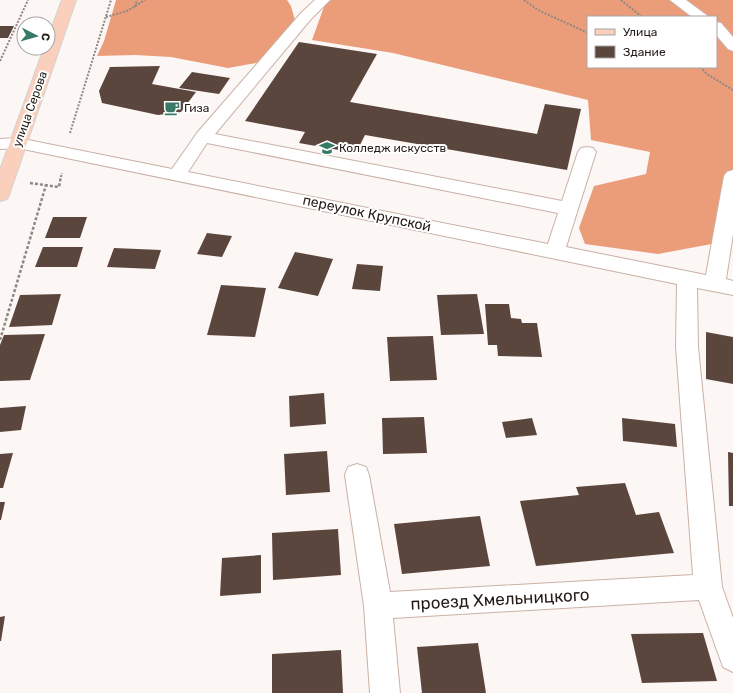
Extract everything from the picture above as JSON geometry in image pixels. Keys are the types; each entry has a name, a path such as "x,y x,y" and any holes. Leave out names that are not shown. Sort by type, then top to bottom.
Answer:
{"main road":[{"name":"улица Серова","path":"3,187 9,143 69,0"}],"street":[{"path":"177,174 203,137 306,16 323,0"},
{"path":"677,0 701,16"},
{"path":"717,27 733,46"},
{"path":"203,137 569,209"},
{"name":"переулок Крупской","path":"9,143 66,152 177,174 724,286"},
{"path":"555,252 587,152"},
{"path":"724,286 733,176"},
{"path":"686,278 687,347 708,587 733,657"},
{"path":"357,475 378,606 386,693"},
{"name":"проезд Хмельницкого","path":"378,606 708,587"}],"path":[{"path":"0,61 28,0"},
{"path":"3,187 46,185 59,187 70,131 111,0"},
{"path":"136,6 137,0"},
{"path":"106,17 117,15 145,0"},
{"path":"524,0 538,10 587,33"},
{"path":"621,0 641,16"},
{"path":"701,68 707,74 733,90"},
{"path":"0,340 46,185"}],"shaded area":[{"path":"116,0 287,0 291,6 299,35 267,61 228,68 171,57 135,55 97,56 104,41"},
{"path":"331,0 733,0 733,183 717,243 658,254 585,244 579,228 594,186 646,174 650,152 591,140 588,100 393,53 312,40 325,4"}],"building":[{"path":"0,26 14,26 8,38 0,38"},
{"path":"299,42 377,54 350,102 537,134 545,104 581,109 567,170 365,135 356,153 299,143 305,132 245,121"},
{"path":"160,66 152,84 196,92 181,112 158,115 102,103 99,91 110,67"},
{"path":"192,72 230,78 219,94 179,88"},
{"path":"53,217 87,217 80,238 45,238"},
{"path":"207,233 232,236 222,257 197,254"},
{"path":"43,247 83,247 77,267 35,267"},
{"path":"114,248 161,250 155,269 107,267"},
{"path":"295,252 333,259 318,296 278,288"},
{"path":"357,264 383,266 380,291 352,289"},
{"path":"221,285 266,288 255,337 207,335"},
{"path":"61,294 52,325 9,327 20,295"},
{"path":"477,294 484,334 441,335 437,295"},
{"path":"485,304 509,304 511,318 521,319 522,323 537,323 542,357 498,356 497,345 488,345"},
{"path":"706,332 733,337 733,384 706,379"},
{"path":"45,334 30,380 0,381 0,345 4,335"},
{"path":"433,336 437,380 390,381 387,337"},
{"path":"324,393 326,424 290,427 289,396"},
{"path":"26,406 21,430 0,432 0,408"},
{"path":"424,417 427,453 383,454 382,418"},
{"path":"532,418 537,435 506,438 502,422"},
{"path":"622,418 675,424 677,447 623,441"},
{"path":"327,451 330,492 286,495 284,454"},
{"path":"728,452 733,453 733,506 729,506"},
{"path":"13,453 3,488 0,488 0,454"},
{"path":"625,483 636,515 659,512 674,553 536,566 520,501 579,495 576,487"},
{"path":"0,502 5,502 1,520 0,520"},
{"path":"480,516 490,566 402,574 394,524"},
{"path":"338,529 341,575 273,580 272,533"},
{"path":"261,555 261,593 220,596 222,558"},
{"path":"5,616 1,641 0,641 0,617"},
{"path":"703,633 717,681 642,683 631,634"},
{"path":"478,643 486,693 422,693 417,647"},
{"path":"341,650 343,693 272,693 272,654"}],"place":[{"name":"Гиза","path":"172,108"},
{"name":"Колледж искусств","path":"327,148"}]}
